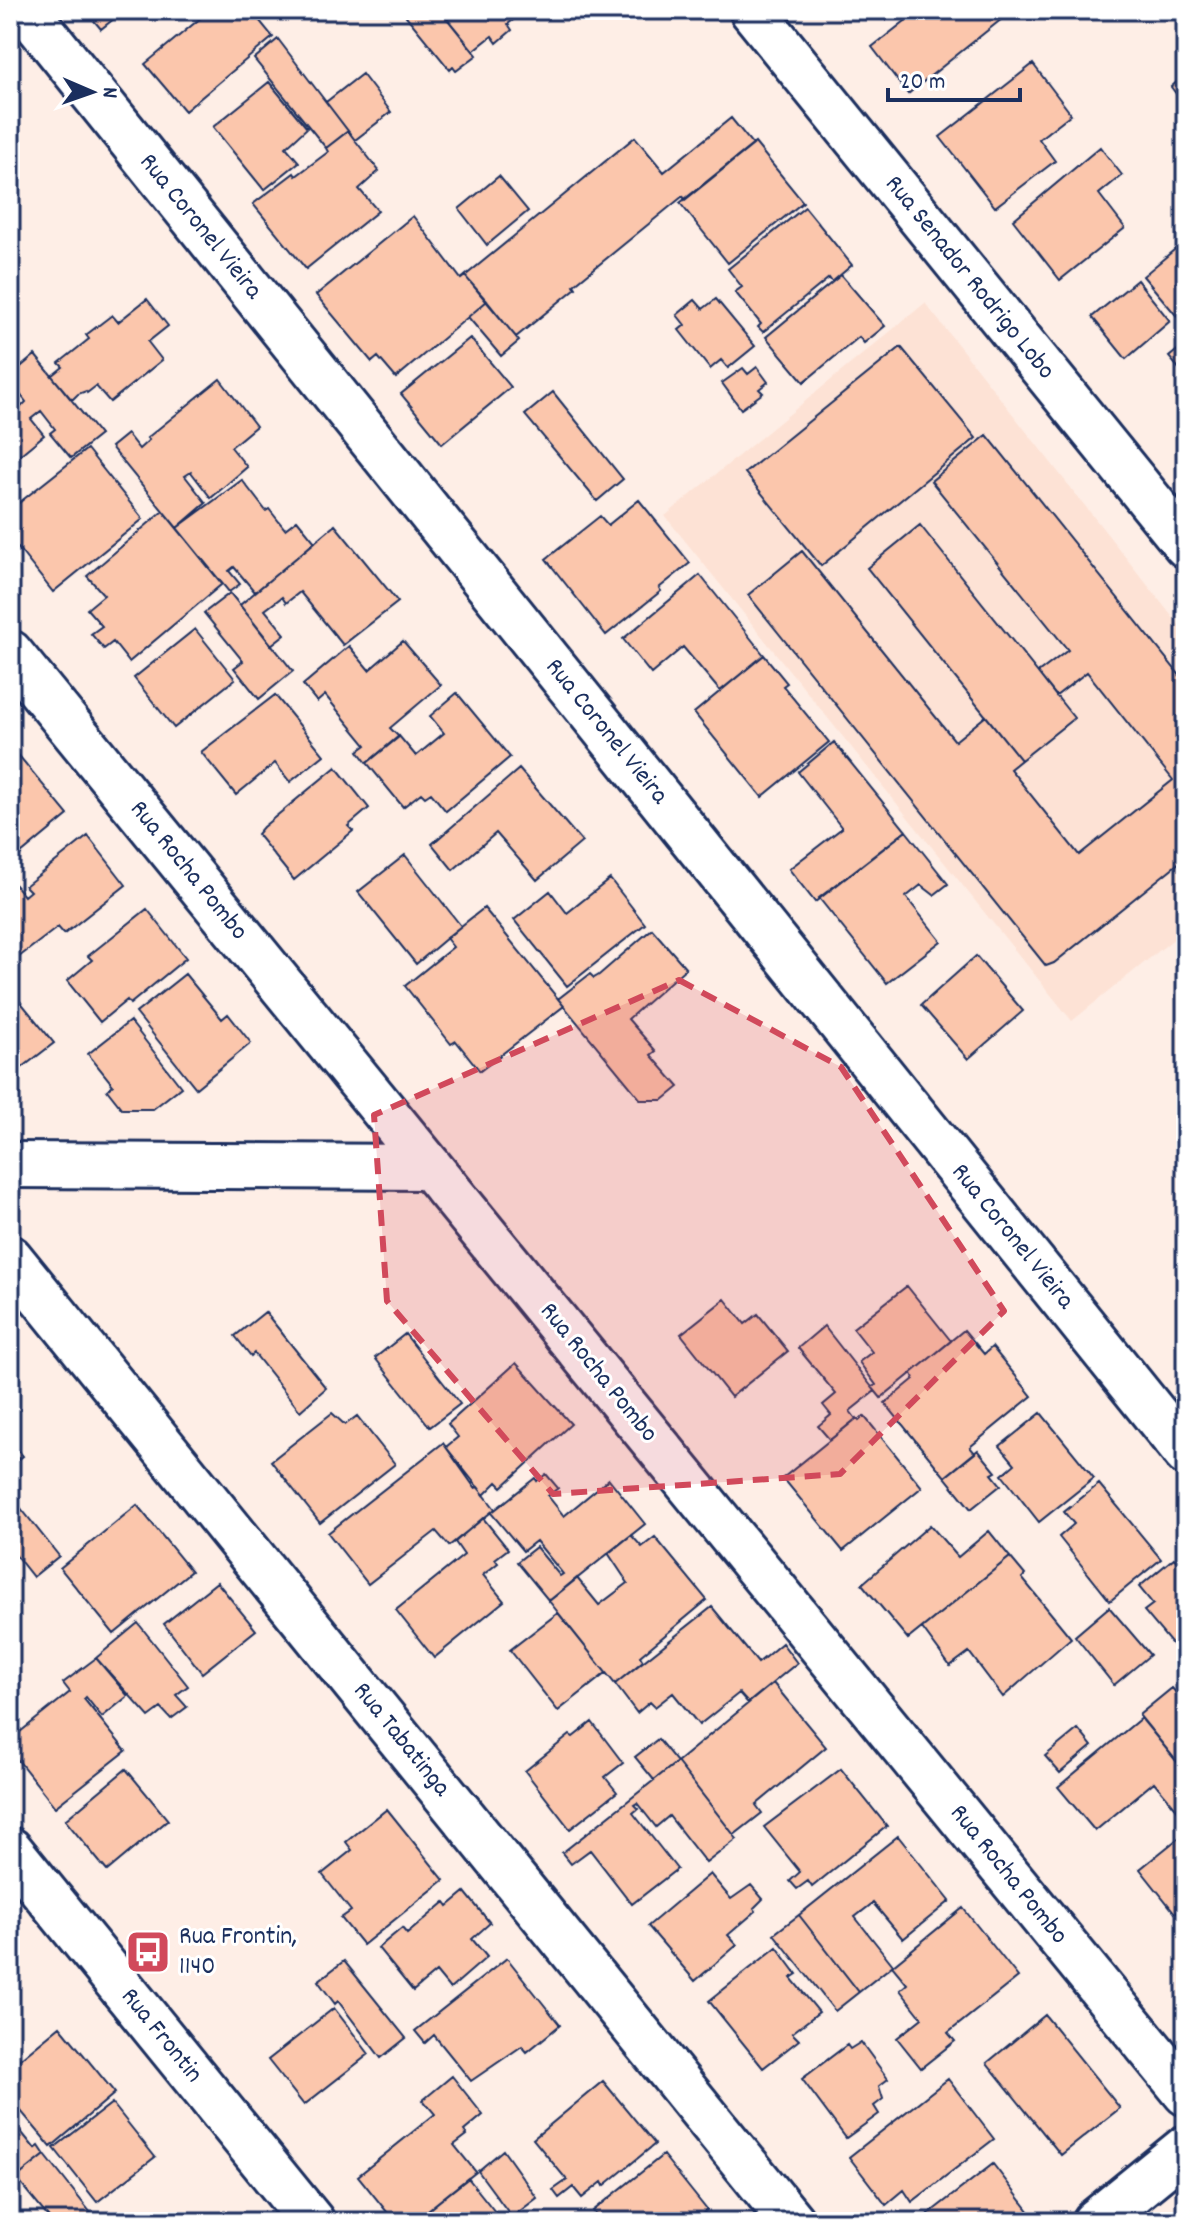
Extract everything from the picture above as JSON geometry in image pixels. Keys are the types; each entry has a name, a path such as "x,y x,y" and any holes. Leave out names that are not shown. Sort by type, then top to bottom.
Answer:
{"street":[{"name":"Rua Coronel Vieira","path":"26,10 1186,1453"},
{"name":"Rua Senador Rodrigo Lobo","path":"752,10 1186,545"},
{"name":"Rua Rocha Pombo","path":"10,653 1186,2093"},
{"path":"10,1165 430,1167"},
{"name":"Rua Tabatinga","path":"10,1258 792,2222"},
{"name":"Rua Frontin","path":"10,1850 312,2222"},
{"path":"1095,2222 1186,2148"}],"highlighted area":[{"path":"679,980 841,1067 1004,1311 840,1474 553,1494 387,1301 374,1115"}],"shaded area":[{"path":"925,303 1186,634 1186,929 1072,1021 665,516"}],"building":[{"path":"85,10 125,10 101,29"},
{"path":"198,10 251,10 273,37 185,111 145,64 203,16"},
{"path":"414,10 440,10 477,55 456,71 453,67 450,70 406,16"},
{"path":"440,10 526,10 508,24 512,30 497,43 492,36 473,51"},
{"path":"919,10 937,10 941,15 947,10 1013,10 908,94 872,47"},
{"path":"278,39 348,131 326,148 254,59"},
{"path":"1033,64 1071,114 1039,139 1055,161 995,207 940,137"},
{"path":"362,74 391,112 355,140 326,102"},
{"path":"1186,74 1186,107 1171,87"},
{"path":"269,82 307,128 286,147 299,162 264,190 213,127"},
{"path":"731,118 753,145 685,200 683,196 516,337 465,276 635,137 664,172"},
{"path":"348,131 379,171 359,189 378,211 306,269 253,204 328,152 326,148"},
{"path":"755,143 803,202 728,263 680,203"},
{"path":"1100,147 1122,175 1099,194 1125,228 1060,280 1013,220"},
{"path":"499,176 528,211 487,245 459,209"},
{"path":"805,207 852,265 832,282 829,278 763,332 758,327 761,324 735,292 742,287 728,269"},
{"path":"413,216 461,279 465,276 487,301 396,378 378,357 372,362 316,295"},
{"path":"1186,240 1186,327 1143,276"},
{"path":"841,275 885,326 864,343 859,337 804,382 766,337"},
{"path":"1137,280 1170,321 1126,359 1092,317"},
{"path":"147,299 168,326 148,342 162,360 110,402 96,386 72,400 52,376 63,367 59,363 89,339 86,335 112,315 118,322"},
{"path":"716,299 755,346 728,368 721,360 710,369 679,330 685,325 677,315 695,300 703,309"},
{"path":"487,301 519,341 501,356 468,317"},
{"path":"470,338 511,387 442,444 401,394"},
{"path":"1186,343 1186,377 1169,357"},
{"path":"901,347 976,438 821,566 745,473"},
{"path":"35,355 100,435 71,458 50,433 55,429 41,411 31,419 44,435 10,463 10,393 21,407 26,402 10,381 10,376"},
{"path":"757,367 768,382 759,389 763,393 741,409 722,383 743,368 748,374"},
{"path":"220,379 256,426 231,447 247,467 211,498 191,472 185,476 206,503 177,528 111,447 127,434 139,449 149,440 147,438"},
{"path":"553,392 623,479 597,501 525,415"},
{"path":"987,435 1186,683 1186,857 1054,963 1046,966 748,595 802,551 955,741 986,716 1021,760 1010,769 1079,855 1173,780 1087,672 1056,696 1038,673 1068,650 931,481"},
{"path":"87,449 143,519 53,592 10,538 10,510"},
{"path":"242,480 266,511 269,509 285,529 297,520 315,542 255,592 234,567 229,571 240,584 229,592 177,528"},
{"path":"639,500 690,563 606,635 546,559 600,516 608,525"},
{"path":"163,511 222,584 129,662 113,642 104,649 91,634 102,626 87,609 104,595 87,576"},
{"path":"335,525 398,602 343,645 300,592 286,603 282,597 265,610 285,634 271,645 240,605"},
{"path":"920,525 1074,718 1021,760 867,568"},
{"path":"700,575 764,655 720,691 683,647 651,674 623,639"},
{"path":"230,593 293,671 259,699 234,668 243,661 204,613"},
{"path":"195,629 235,679 174,728 134,678"},
{"path":"403,641 441,685 390,728 399,737 367,763 358,751 366,745 325,695 317,702 303,685 349,646 369,670"},
{"path":"764,655 787,683 783,686 829,742 762,797 694,713"},
{"path":"457,693 510,757 446,811 431,793 425,797 421,793 403,807 367,763 399,736 416,756 444,733 430,716"},
{"path":"275,695 324,755 290,782 275,763 236,795 201,752"},
{"path":"834,742 906,831 815,902 789,869 842,828 798,772"},
{"path":"15,751 68,815 10,863 10,755"},
{"path":"336,767 369,808 348,826 353,831 294,880 257,834"},
{"path":"519,769 582,842 537,880 496,833 453,870 432,844"},
{"path":"906,831 948,884 934,895 921,885 906,897 941,941 887,983 819,898"},
{"path":"88,836 126,885 64,934 58,927 11,963 10,879 24,896 30,891 25,886"},
{"path":"405,855 461,926 416,964 358,892"},
{"path":"610,879 645,924 567,986 514,920 550,891 567,913"},
{"path":"484,908 564,1006 480,1071 456,1041 451,1044 405,986 453,947 446,938"},
{"path":"147,909 186,958 130,1004 127,1000 100,1022 67,981 92,960 88,956"},
{"path":"652,929 686,968 628,1019 656,1051 651,1055 679,1087 663,1100 641,1100 558,999 590,974 594,978 599,975"},
{"path":"976,956 1023,1011 968,1059 921,1005"},
{"path":"185,974 222,1019 228,1014 251,1043 196,1088 136,1013"},
{"path":"10,989 54,1043 10,1077"},
{"path":"130,1021 181,1087 153,1109 122,1109 107,1090 113,1085 88,1054"},
{"path":"907,1286 951,1341 881,1398 872,1387 876,1385 859,1362 872,1352 853,1328"},
{"path":"725,1299 745,1324 758,1314 788,1351 731,1397 681,1334"},
{"path":"265,1312 326,1388 300,1411 254,1353 251,1356 235,1336"},
{"path":"824,1326 875,1391 850,1411 856,1419 830,1440 818,1426 831,1415 823,1405 836,1394 798,1348"},
{"path":"964,1330 984,1354 992,1347 1032,1396 970,1447 975,1453 945,1477 885,1403 914,1379 912,1373"},
{"path":"405,1334 460,1404 430,1427 375,1358"},
{"path":"516,1363 571,1424 502,1487 497,1482 484,1495 446,1447 458,1437 448,1424"},
{"path":"332,1413 345,1425 357,1416 395,1464 320,1523 271,1461"},
{"path":"1041,1413 1094,1478 1039,1522 1002,1475 1015,1464 1000,1446"},
{"path":"864,1416 922,1487 843,1551 783,1478 857,1418 859,1421"},
{"path":"10,1440 23,1456 10,1466"},
{"path":"443,1443 475,1488 478,1487 495,1509 449,1546 436,1531 368,1584 328,1533"},
{"path":"978,1450 996,1472 992,1474 1001,1485 971,1509 945,1477"},
{"path":"546,1474 558,1488 548,1496 564,1516 609,1479 645,1524 549,1601 517,1562 536,1547 560,1576 563,1574 536,1541 523,1551 491,1513 535,1478 537,1481"},
{"path":"1099,1484 1161,1559 1110,1601 1059,1537 1074,1524 1064,1512"},
{"path":"16,1502 59,1556 33,1577 10,1548 10,1507"},
{"path":"137,1505 191,1571 114,1634 60,1568"},
{"path":"483,1518 508,1549 495,1559 498,1563 483,1575 504,1601 434,1658 396,1610 464,1555 455,1542"},
{"path":"930,1525 958,1557 989,1531 1010,1557 908,1639 862,1584"},
{"path":"631,1535 642,1547 655,1537 707,1600 640,1656 643,1661 615,1684 549,1601 577,1578 599,1605 628,1583 608,1553"},
{"path":"1010,1557 1025,1575 1022,1578 1071,1638 1003,1697 969,1652 950,1666 922,1628"},
{"path":"1174,1558 1186,1572 1186,1661 1144,1611 1153,1604 1139,1587"},
{"path":"217,1582 256,1630 202,1673 164,1624"},
{"path":"712,1607 758,1663 782,1643 797,1663 748,1703 739,1693 699,1725 673,1693 655,1707 650,1702 637,1713 615,1684"},
{"path":"1109,1607 1150,1655 1114,1685 1075,1636"},
{"path":"558,1613 606,1673 558,1711 510,1650"},
{"path":"138,1623 188,1686 176,1695 187,1707 171,1719 161,1708 149,1717 96,1658"},
{"path":"96,1658 128,1696 102,1717 86,1697 84,1699 126,1751 55,1807 10,1750 10,1740 70,1692 63,1683"},
{"path":"773,1683 826,1747 756,1805 762,1813 734,1835 677,1762"},
{"path":"1172,1688 1183,1701 1186,1699 1186,1773 1139,1715"},
{"path":"1141,1718 1186,1773 1186,1808 1180,1813 1154,1782 1095,1831 1058,1787"},
{"path":"592,1722 623,1763 605,1777 617,1792 570,1829 525,1771 570,1735 573,1737"},
{"path":"1078,1729 1092,1746 1060,1773 1045,1756"},
{"path":"658,1739 677,1762 654,1780 635,1757"},
{"path":"677,1762 737,1839 706,1863 669,1816 656,1827 637,1803 634,1805 638,1809 633,1813 677,1869 632,1904 590,1850 571,1864 562,1853"},
{"path":"126,1769 168,1820 107,1871 65,1820"},
{"path":"841,1769 887,1826 812,1887 808,1881 797,1889 790,1881 800,1872 764,1827"},
{"path":"387,1809 444,1880 363,1945 341,1918 351,1911 322,1874 352,1850 346,1842"},
{"path":"1186,1832 1186,1917 1180,1909 1175,1913 1140,1869"},
{"path":"898,1836 950,1901 903,1939 873,1903 855,1917 893,1965 859,1992 799,1915"},
{"path":"710,1874 731,1899 751,1885 763,1899 754,1908 756,1911 728,1935 737,1945 695,1981 648,1926"},
{"path":"465,1892 490,1923 472,1939 487,1957 450,1989 436,1972 413,1991 378,1948 402,1928 407,1934 445,1902 448,1906"},
{"path":"963,1908 1018,1977 948,2033 955,2041 921,2068 897,2038 922,2018 900,1990 907,1984 892,1966"},
{"path":"799,1915 859,1992 835,2011 774,1934"},
{"path":"777,1947 797,1974 791,1978 819,2012 792,2033 799,2040 763,2068 709,2001"},
{"path":"507,1958 560,2025 527,2052 522,2046 471,2081 434,2035 425,2043 415,2031"},
{"path":"344,1961 406,2038 381,2058 338,2001 335,2004 318,1981"},
{"path":"334,2008 369,2054 304,2105 268,2060"},
{"path":"1045,2015 1120,2108 1061,2155 987,2063"},
{"path":"60,2026 115,2093 51,2147 10,2098 10,2067"},
{"path":"861,2042 888,2079 879,2086 883,2099 874,2106 879,2114 846,2138 802,2079 847,2045 850,2049"},
{"path":"452,2076 483,2115 464,2131 467,2135 454,2145 476,2172 413,2222 395,2222 358,2176 435,2114 423,2100"},
{"path":"948,2079 994,2139 912,2202 904,2190 886,2205 849,2157"},
{"path":"603,2081 655,2144 604,2186 602,2182 582,2198 573,2187 559,2198 553,2190 567,2180 533,2139"},
{"path":"112,2103 155,2157 97,2202 54,2148"},
{"path":"10,2118 35,2149 39,2146 45,2155 16,2178 10,2170"},
{"path":"503,2150 537,2198 512,2217 478,2171"},
{"path":"45,2155 98,2222 52,2222 16,2178"},
{"path":"663,2155 707,2210 692,2222 602,2222 593,2211"},
{"path":"993,2164 1036,2220 918,2222"},
{"path":"468,2178 503,2222 413,2222"}],"place":[{"name":"Rua Frontin, 1140","path":"148,1952"}]}
